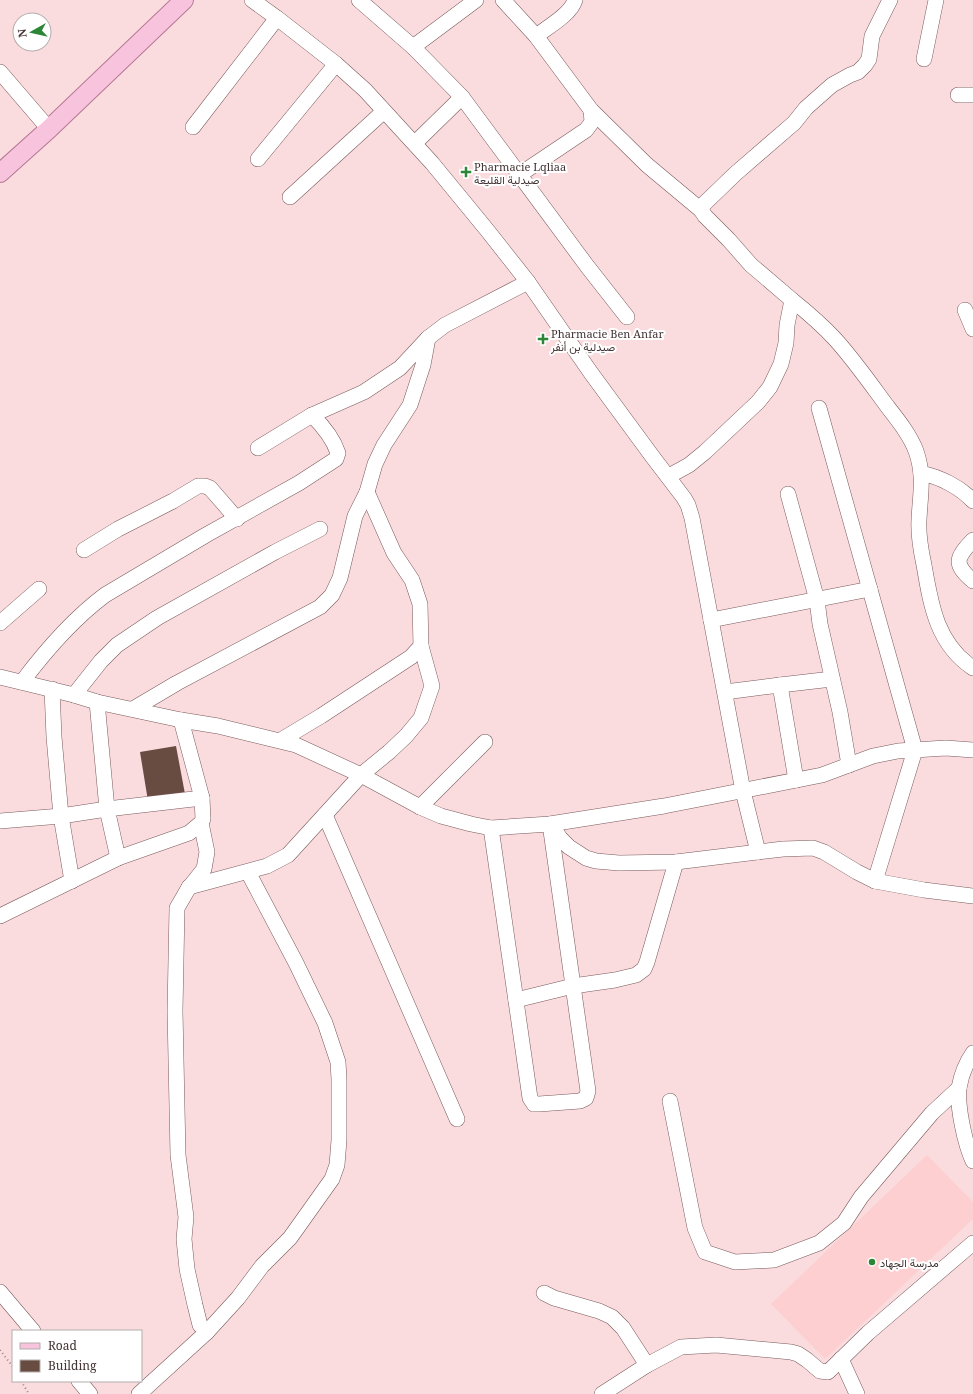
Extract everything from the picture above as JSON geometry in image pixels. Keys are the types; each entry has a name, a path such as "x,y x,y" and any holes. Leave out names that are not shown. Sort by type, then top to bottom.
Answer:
{"main road":[{"path":"0,173 49,129 184,0"}],"street":[{"path":"252,0 336,64 365,90 384,112 415,143 528,282 648,451 669,476 688,505 743,791 758,852"},
{"path":"359,0 413,47 462,97 587,266 627,317"},
{"path":"413,47 476,0"},
{"path":"503,0 536,36 592,110 647,165 701,210 707,220 729,240 751,265 834,338 863,373 910,439 916,450 921,473 922,482 919,534 926,580 933,611 937,625 951,649 973,668"},
{"path":"536,36 566,14 574,5 575,0"},
{"path":"701,210 707,200 794,123 819,95 832,85 858,72 865,65 869,59 872,36 890,0"},
{"path":"924,59 936,0"},
{"path":"193,127 277,18"},
{"path":"258,158 336,64"},
{"path":"0,72 49,129"},
{"path":"958,95 973,95"},
{"path":"415,143 462,97"},
{"path":"519,175 586,130 592,122 592,110"},
{"path":"290,197 384,112"},
{"path":"258,448 312,415 364,392 400,368 428,338 445,325 528,282"},
{"path":"669,476 690,465 705,452 758,402 770,387 781,364 786,343 787,325 792,300"},
{"path":"965,310 973,329"},
{"path":"133,709 177,683 320,607 332,596 340,578 355,516 367,492 375,464 384,445 410,405 423,365 428,338"},
{"path":"819,408 915,750 875,880"},
{"path":"22,682 32,668 68,628 93,604 193,543 300,484 337,458 338,454 335,446 324,428 312,415"},
{"path":"921,473 934,476 950,484 973,501"},
{"path":"84,550 118,529 174,501 198,486 210,488 237,519"},
{"path":"189,887 267,866 288,855 361,775 389,752 421,718 432,686 420,646 420,604 412,580 394,553 367,492"},
{"path":"788,494 817,600 820,624 849,765"},
{"path":"74,695 101,661 117,645 157,618 275,552 320,529"},
{"path":"973,540 961,553 960,562 963,572 973,582"},
{"path":"0,623 39,589"},
{"path":"711,620 870,589"},
{"path":"281,740 321,716 411,657 420,646"},
{"path":"0,677 97,702 281,740 296,745 361,775 420,807 441,816 491,828 550,824 664,806 822,775 874,756 898,751 946,748 973,750"},
{"path":"725,692 832,679"},
{"path":"780,685 796,780"},
{"path":"52,690 54,737 61,816 72,881"},
{"path":"97,702 107,809 118,858"},
{"path":"181,720 202,798 204,812 202,823 207,852 204,868 189,887 177,908 175,1011 178,1155 186,1217 184,1239 187,1269 200,1324 207,1332"},
{"path":"420,807 485,742"},
{"path":"0,821 61,816 202,798"},
{"path":"325,815 457,1119"},
{"path":"0,916 118,858 189,833 202,823"},
{"path":"550,824 560,838 569,847 586,858 596,861 618,863 676,862 758,852 802,848 819,849 856,872 875,880 924,890 973,896"},
{"path":"491,828 530,1098 534,1104 539,1104 580,1100 586,1098 588,1091 550,824"},
{"path":"516,1000 573,986 615,980 636,975 644,969 648,962 676,862"},
{"path":"139,1394 207,1332 238,1298 262,1266 290,1238 332,1179 337,1166 339,1140 338,1062 325,1023 296,963 248,872"},
{"path":"973,1053 963,1071 959,1088 962,1119 968,1150 973,1162"},
{"path":"670,1101 695,1228 705,1252 735,1262 774,1260 819,1243 844,1223 861,1197 932,1113 959,1088"},
{"path":"602,1394 647,1365 681,1347 716,1345 791,1352 798,1354 820,1371 824,1372 831,1370 868,1333 973,1243"},
{"path":"0,1292 32,1330"},
{"path":"544,1293 554,1298 612,1317 623,1328 647,1365"},
{"path":"841,1359 857,1394"},
{"path":"80,1382 90,1394"}],"path":[{"path":"0,1350 12,1366"},
{"path":"22,1382 29,1394"}],"shaded area":[{"name":"مدرسة الجهاد","path":"927,1155 973,1202 973,1219 825,1359 771,1304"}],"building":[{"path":"176,746 185,794 148,801 140,752"}],"place":[{"name":"Pharmacie Lqliaa صيدلية القليعة","path":"466,172"},
{"name":"Pharmacie Ben Anfar صيدلية بن أنفر","path":"543,339"},
{"name":"مدرسة الجهاد","path":"872,1262"}]}
